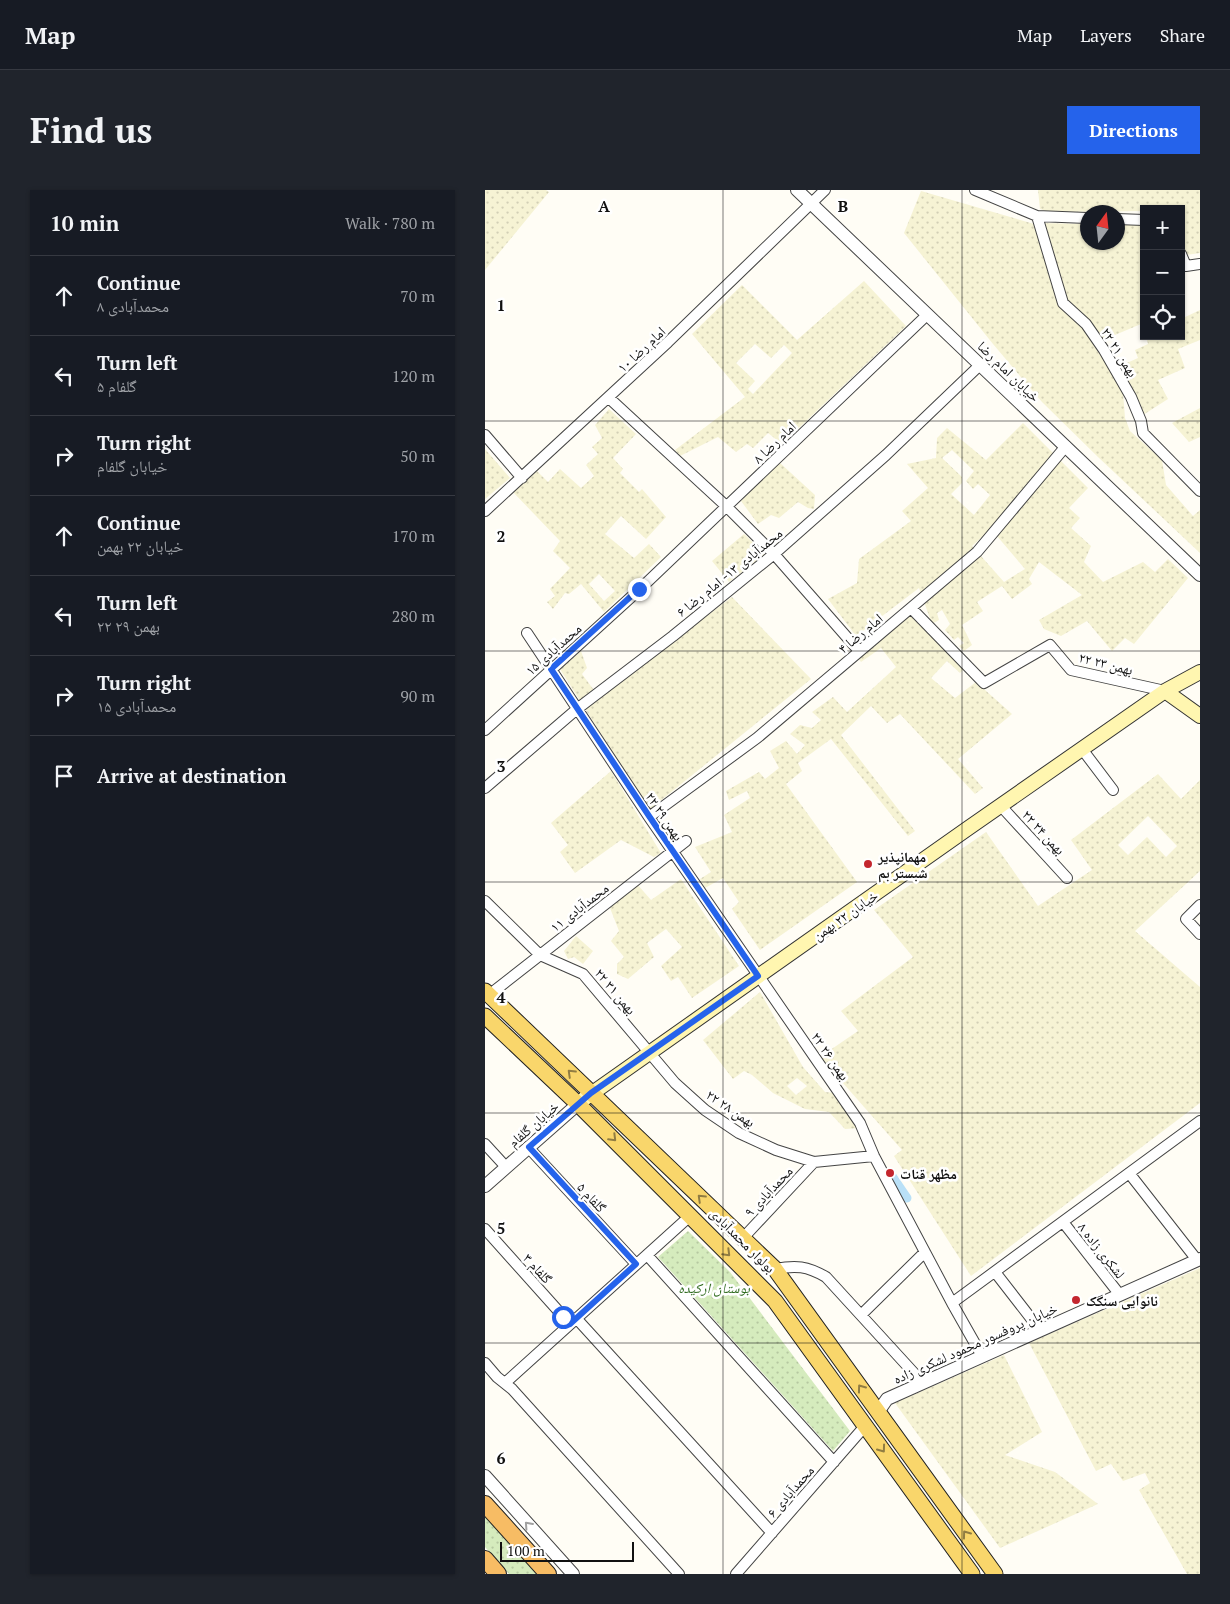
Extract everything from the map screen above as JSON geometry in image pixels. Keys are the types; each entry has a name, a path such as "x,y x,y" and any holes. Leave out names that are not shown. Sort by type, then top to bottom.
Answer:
{"highway":[{"path":"485,1504 548,1574"},
{"path":"485,1559 498,1574"}],"main road":[{"name":"خیابان ۲۲ بهمن","path":"578,1104 591,1093 1165,691 1200,672"},
{"path":"1165,691 1200,716"},
{"name":"بولوار محمدآبادی","path":"487,993 775,1269 995,1574"},
{"name":"بولوار محمدآبادی","path":"485,1016 578,1104 775,1301 972,1574"},
{"path":"865,1426 878,1412"}],"street":[{"name":"خیابان امام رضا","path":"797,190 1200,575"},
{"name":"امام رضا ۱۰","path":"485,511 609,398 825,190"},
{"path":"975,190 1037,216 1080,218"},
{"name":"۲۲ بهمن ۲۱","path":"1037,216 1063,303 1086,324 1104,350 1131,397 1141,421 1143,433 1200,491"},
{"path":"1125,219 1140,220"},
{"path":"1185,264 1186,266 1200,264"},
{"name":"امام رضا ۸","path":"639,589 927,315"},
{"name":"محمدآبادی ۱۳- امام رضا ۶","path":"485,788 577,709 673,636 774,554 886,455 980,365"},
{"path":"609,398 726,506 774,554 859,651"},
{"path":"485,434 522,478"},
{"name":"امام رضا ۴","path":"649,816 757,738 977,552 1065,446"},
{"name":"محمدآبادی ۱۵","path":"485,730 639,589"},
{"name":"۲۲ بهمن ۲۳","path":"911,608 984,683 1050,645 1071,670 1165,691"},
{"name":"۲۲ بهمن ۲۹","path":"527,633 758,976"},
{"path":"1082,749 1113,790"},
{"name":"۲۲ بهمن ۲۴","path":"1001,806 1067,878"},
{"name":"محمدآبادی ۱۱","path":"487,993 540,955 686,841"},
{"name":"۲۲ بهمن ۳۱","path":"485,900 540,955 583,974 650,1052"},
{"path":"1200,905 1185,919 1200,934"},
{"name":"۲۲ بهمن ۲۶","path":"758,976 860,1123 874,1156 952,1303 983,1356"},
{"name":"۲۲ بهمن ۲۸","path":"650,1052 675,1083 705,1110 739,1133 776,1150 814,1162"},
{"name":"خیابان گلفام","path":"485,1186 578,1104"},
{"path":"952,1303 1129,1173 1199,1125"},
{"path":"485,1144 506,1167"},
{"name":"گلفام ۵","path":"529,1147 636,1264"},
{"path":"814,1162 874,1156"},
{"name":"محمدآبادی ۹","path":"743,1238 814,1162"},
{"path":"1129,1173 1198,1259"},
{"path":"505,1383 690,1216"},
{"name":"لشکری زاده ٨","path":"1063,1222 1119,1295"},
{"name":"گلفام ۳","path":"485,1229 772,1533"},
{"path":"861,1315 925,1252"},
{"path":"647,1255 834,1462"},
{"name":"خیابان پروفسور محمود لشکری زاده","path":"878,1412 887,1399 1198,1259"},
{"path":"775,1269 791,1266 803,1267 826,1277 923,1383"},
{"path":"995,1272 1040,1330"},
{"path":"485,1363 512,1389 679,1574"},
{"name":"محمدآبادی ۶","path":"736,1574 865,1426"},
{"path":"485,1476 573,1574"}],"shaded area":[{"path":"485,190 546,190 549,192 485,270"},
{"path":"1038,190 1200,190 1200,253 1186,255 1185,205 1140,205 1140,211 1125,211 1125,205 1080,205 1080,212 1049,212 1040,209"},
{"path":"921,191 1034,224 1056,299 1083,327 1123,392 1125,418 1130,431 1162,460 1166,485 1193,516 1200,510 1200,553 1042,402 904,233"},
{"path":"1041,223 1080,224 1080,250 1125,250 1125,225 1140,225 1140,324 1103,340 1092,325 1066,299"},
{"path":"864,281 906,326 782,444 768,433 753,448 747,444 736,452 718,437 680,456 675,450 745,397 692,334 742,285 797,340","holes":["755,344 771,358 784,345 792,353 753,394 748,389 755,381 736,363"]},
{"path":"1200,310 1200,340 1178,349 1185,368 1158,380 1168,399 1143,415 1118,367 1138,358 1135,350 1148,344 1147,340 1185,340 1185,317"},
{"path":"1200,408 1200,437 1189,442 1172,423"},
{"path":"609,409 636,434 613,458 623,469 620,473 639,492 642,489 666,517 646,539 621,516 605,534 634,558 649,544 661,557 604,612 581,584 569,594 565,593 553,609 547,602 555,596 550,589 570,568 553,551 560,541 513,492 537,471 548,482 560,469 581,488 594,476 586,465 598,454 592,447 602,438 595,425","holes":["599,574 615,591 604,601 589,584"]},
{"path":"1023,423 1088,488 1069,508 1080,518 1071,528 1091,546 1084,562 1103,582 1143,562 1155,572 1168,559 1188,578 1134,644 1125,638 1112,651 1087,621 1061,636 1044,629 1039,620 1082,595 1039,562 1029,579 1032,584 1012,599 1002,586 977,602 983,611 962,625 972,645 964,651 959,646 964,643 958,637 954,640 945,630 950,624 942,610 937,613 939,620 932,624 919,588 856,636 828,599 857,583 859,559 911,521 902,511 928,488 907,464 936,458 937,438 947,428 986,460","holes":["952,450 974,471 966,481 973,489 978,484 990,495 974,515 951,494 962,483 962,477 942,458","991,529 1025,569 1004,582 972,546"]},
{"path":"485,449 510,478 485,499"},
{"path":"779,462 815,495 814,509 798,502 779,518 771,515 758,524 741,501"},
{"path":"744,534 765,554 729,582 712,561"},
{"path":"732,597 811,679 649,810 560,669 581,651 587,668 582,674 599,697"},
{"path":"909,614 964,669 960,673 947,661 931,678 955,698 976,682 1012,714 958,759 983,788 975,794 900,714 887,723 871,706 841,735 915,831 908,836 831,739 798,763 802,771 786,784 857,882 760,950 732,909 739,902 723,878 705,888 700,879 711,872 695,847 732,832 724,815 750,798 747,791 729,800 726,791 759,772 765,779 779,768 770,751 786,741 797,754 805,745 790,734 800,725 812,728 821,720 812,712 833,697 847,712 896,667 881,648 861,662 857,657"},
{"path":"611,771 661,853 654,857 621,840 575,873 560,852 568,845 551,823"},
{"path":"1158,774 1181,799 1200,780 1200,871 1135,931 1200,987 1200,1103 971,1276 894,1156 902,1150 820,1057 858,1031 841,1011 913,957 874,910 986,832 1038,906 1092,870 1071,840","holes":["1148,816 1177,846 1166,857 1147,837 1128,855 1118,845"]},
{"path":"681,879 739,966 692,998 678,977 671,981 661,966 682,947 666,929 647,943 654,957 628,979 617,974 617,964 624,957 611,941 619,931 610,908 618,899 637,884 651,900"},
{"path":"576,936 593,951 583,964 574,957 568,959 564,951"},
{"path":"760,992 803,1067 825,1092 835,1093 860,1128 845,1129 829,1112 805,1109 773,1093 752,1075 744,1071 733,1079 703,1040","holes":["797,1078 807,1086 796,1095 787,1086"]},
{"path":"1200,1268 1200,1574 1187,1574 1139,1490 1150,1483 1145,1473 1123,1481 1111,1464 1096,1471 1029,1343"},
{"path":"1004,1355 1042,1432 1005,1455 1055,1472 1098,1504 1000,1548 895,1403"}],"green space":[{"name":"بوستان ارکیده","path":"688,1231 730,1272 850,1431 833,1451 658,1257"},
{"path":"485,1516 537,1574 509,1574 485,1547"}],"waterway":[{"path":"890,1173 907,1198"}],"place":[{"name":"مهمانپذیر شبستر بم","path":"868,864"},
{"name":"مظهر قنات","path":"890,1173"},
{"name":"نانوایی سنگک","path":"1076,1300"}],"route":[{"path":"563,1317 570,1324 636,1264 529,1147 591,1093 758,976 551,669 639,589"}]}
